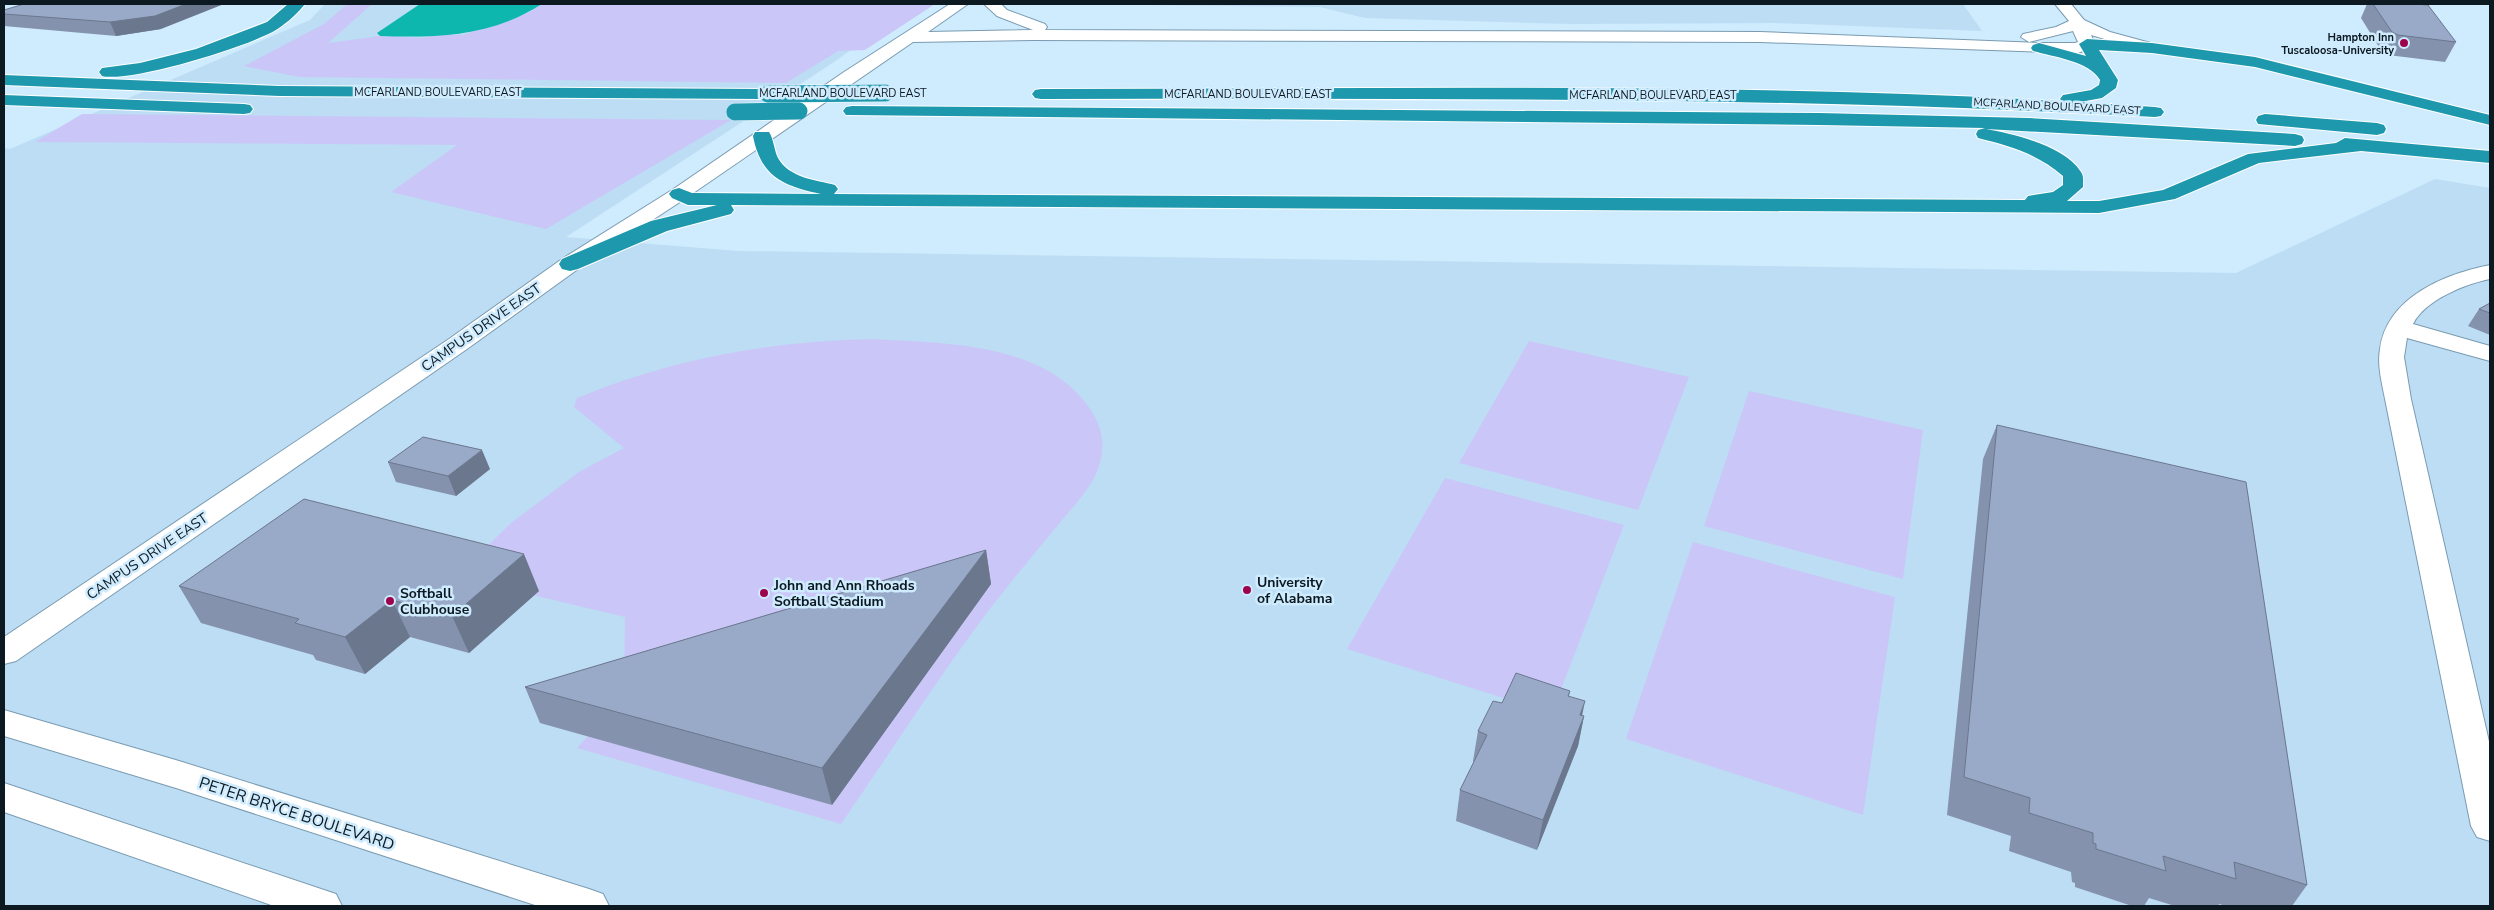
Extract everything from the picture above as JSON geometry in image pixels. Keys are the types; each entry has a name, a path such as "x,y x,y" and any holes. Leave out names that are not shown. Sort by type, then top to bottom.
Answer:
{"highway":[{"path":"5,80 140,68 202,53 273,25 297,4"},
{"path":"2087,44 2152,48 2264,64 2490,120"},
{"path":"2015,103 2061,100 2096,94 2107,88 2109,80 2087,44"},
{"path":"2039,48 2068,55 2101,68"},
{"name":"MCFARLAND BOULEVARD EAST","path":"5,80 280,91 905,93"},
{"name":"MCFARLAND BOULEVARD EAST","path":"1025,94 1812,96 2015,103 2172,113"},
{"path":"4,100 260,109"},
{"name":"MCFARLAND BOULEVARD EAST","path":"716,112 852,111 1885,120 2174,132 2364,145 2490,145"},
{"path":"2250,118 2393,130"},
{"path":"679,194 719,190 832,190 2031,200 2059,196 2073,187 2073,174 2063,164 2045,153 2021,143 1974,132 1885,120"},
{"path":"762,136 764,152 777,171 795,182 832,190"},
{"path":"679,194 688,199 2099,208 2168,195 2255,158 2364,145"},
{"path":"570,264 668,223 775,199"}],"street":[{"name":"CAMPUS DRIVE EAST","path":"4,653 458,344 570,264 679,194 762,136 960,4"},
{"path":"992,4 1002,13 1039,27"},
{"path":"2063,4 2078,23 2087,44"},
{"path":"1996,38 2045,35 2078,23 2104,35 2152,48"},
{"path":"918,32 1039,27 1770,30 1996,38 2087,44"},
{"path":"918,32 1033,35 1750,37 2039,48 2078,48 2087,44"},
{"path":"2490,272 2479,273 2432,295 2407,312 2392,349 2394,374 2490,826"},
{"path":"2400,328 2490,354"},
{"name":"PETER BRYCE BOULEVARD","path":"4,723 179,775 589,906"},
{"path":"4,797 322,906"}],"shaded area":[{"name":"University of Alabama","path":"325,4 916,4 834,62 566,237 737,251 2236,273 2435,179 2490,188 2490,906 4,906 4,148 10,149 310,20"},
{"path":"347,4 372,4 328,43 380,36 423,38 441,34 463,35 530,12 542,4 935,4 865,50 838,51 786,83 299,77 244,66 324,24"},
{"path":"420,4 542,4 504,23 464,33 402,37 380,36 377,33"},
{"path":"1075,4 1963,4 1982,31 1776,23 1570,24 1365,18 1320,7"},
{"path":"82,114 731,120 546,229 391,192 457,145 35,142"},
{"name":"John and Ann Rhoads Softball Stadium","path":"872,339 929,342 989,350 1018,358 1045,369 1068,385 1093,413 1097,420 1102,442 1099,466 1079,500 989,610 932,689 841,824 577,748 624,696 625,617 456,577 511,523 579,472 624,448 574,407 577,398 649,373 722,355 759,348"},
{"path":"1529,341 1689,377 1638,510 1459,463"},
{"path":"1749,391 1923,430 1903,579 1704,526"},
{"path":"1445,478 1624,525 1552,713 1347,649"},
{"path":"1693,542 1895,597 1863,815 1626,739"}],"building":[{"path":"24,4 186,4 155,16 110,22 4,14 4,10"},
{"path":"2373,4 2428,5 2456,42 2398,35 2392,32"},
{"path":"2490,303 2490,313 2479,309"},
{"path":"1997,425 2246,482 2307,885 2234,862 2236,879 2163,856 2166,871 2096,849 2096,844 2093,843 2093,833 2029,813 2030,798 1964,777"},
{"path":"423,437 482,450 448,476 388,462"},
{"path":"304,499 524,554 452,616 392,600 345,637 295,623 299,619 179,586"},
{"path":"986,550 822,768 525,687"},
{"path":"1516,673 1570,691 1568,696 1585,701 1580,715 1584,716 1543,820 1460,790 1487,735 1478,731 1493,701 1502,703"}],"place":[{"name":"Hampton Inn Tuscaloosa-University","path":"2404,43"},
{"name":"University of Alabama","path":"1247,590"},
{"name":"John and Ann Rhoads Softball Stadium","path":"764,593"},
{"name":"Softball Clubhouse","path":"390,601"}]}
